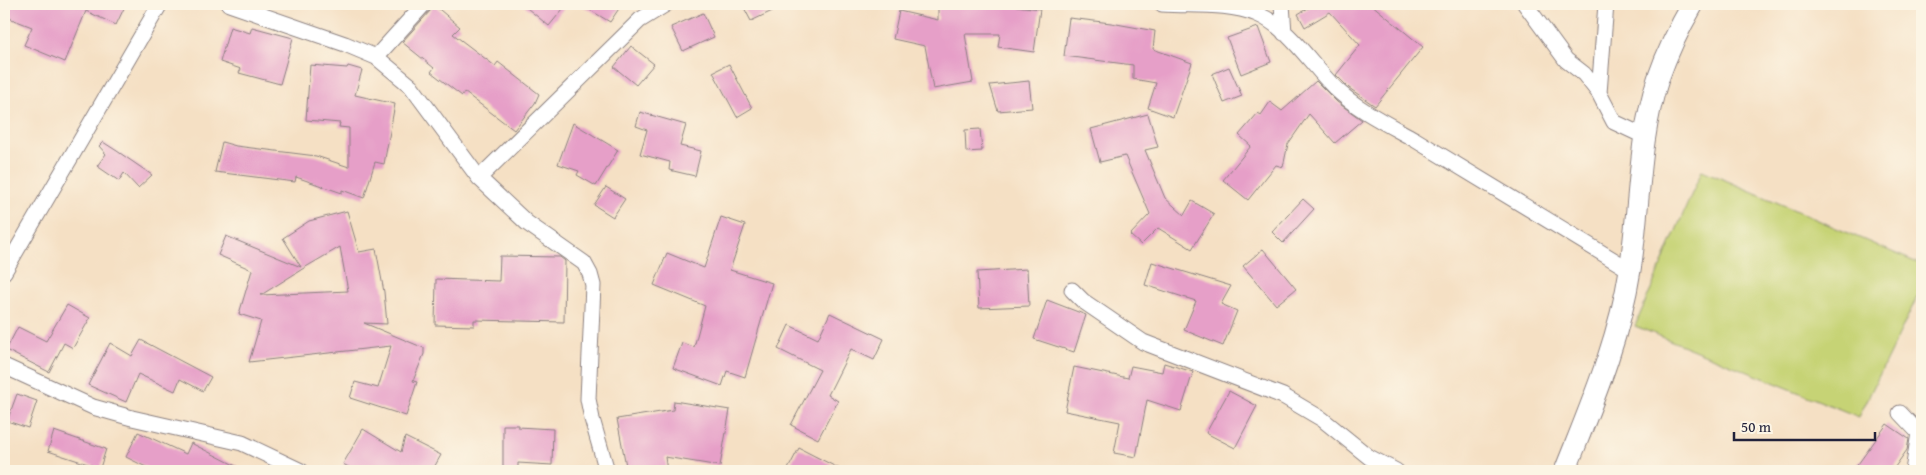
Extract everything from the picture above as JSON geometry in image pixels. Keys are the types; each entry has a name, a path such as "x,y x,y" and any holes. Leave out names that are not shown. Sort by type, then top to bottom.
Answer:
{"main road":[{"path":"1565,471 1609,359 1630,270 1646,137 1658,81 1672,42 1692,4"}],"street":[{"path":"4,272 160,4"},
{"path":"229,4 345,44 376,57 411,86 479,178 527,223 584,264 590,274 593,285 588,399 607,471"},
{"path":"376,57 424,4"},
{"path":"479,178 640,20 666,4"},
{"path":"1162,4 1228,6 1255,13 1269,20 1335,88 1357,105 1630,270"},
{"path":"1282,4 1284,34"},
{"path":"1525,4 1566,60 1584,74 1599,94 1614,122 1646,137"},
{"path":"1599,94 1606,4"},
{"path":"1072,290 1083,300 1143,342 1283,396 1322,419 1369,457 1396,471"},
{"path":"4,366 93,407 132,418 242,443 301,471"},
{"path":"1900,413 1919,433 1913,471"}],"green space":[{"path":"1702,170 1922,265 1922,287 1859,417 1635,326"}],"building":[{"path":"4,4 126,4 116,25 86,11 65,62 24,45 32,27 4,16"},
{"path":"433,4 460,27 453,34 495,66 498,62 539,94 535,103 514,130 464,92 462,96 431,72 434,68 402,42 431,10"},
{"path":"522,4 567,4 549,26"},
{"path":"580,4 622,4 610,22"},
{"path":"742,4 787,4 751,21"},
{"path":"938,4 1000,4 1040,9 1034,52 998,47 1000,34 965,34 973,82 933,89 925,46 893,39 899,11 938,20"},
{"path":"1315,4 1371,4 1423,47 1375,106 1349,88 1336,75 1360,45 1330,12 1305,27 1298,14"},
{"path":"703,13 714,37 683,51 671,27"},
{"path":"1069,18 1155,31 1153,49 1192,63 1173,117 1148,108 1156,83 1133,79 1133,65 1064,56"},
{"path":"230,27 250,33 252,27 293,38 280,84 239,73 241,69 220,62"},
{"path":"1258,27 1271,62 1241,74 1227,38"},
{"path":"631,46 654,64 636,85 614,67"},
{"path":"729,64 752,108 737,117 713,72"},
{"path":"310,65 347,68 348,66 362,70 355,95 395,104 384,164 375,162 364,198 342,190 342,193 296,177 295,182 215,172 222,142 236,146 316,156 349,167 349,128 339,127 340,123 306,120"},
{"path":"1229,67 1242,96 1224,103 1212,74"},
{"path":"1029,81 1032,108 998,111 990,85"},
{"path":"1316,81 1337,102 1362,120 1335,143 1309,114 1288,144 1283,167 1276,165 1248,200 1223,180 1251,146 1239,135 1258,113 1261,115 1270,102 1282,111"},
{"path":"640,112 686,125 680,146 701,151 695,176 669,170 670,162 640,154 647,130 636,126"},
{"path":"1148,114 1158,147 1145,150 1165,198 1184,215 1192,201 1214,214 1192,249 1158,228 1141,245 1130,235 1150,214 1125,156 1100,162 1091,129"},
{"path":"573,123 618,150 596,186 577,175 579,171 558,164"},
{"path":"980,129 982,151 966,152 965,130"},
{"path":"103,142 152,175 138,188 124,173 119,181 97,166 106,154 99,146"},
{"path":"606,187 625,199 613,217 594,205"},
{"path":"1303,199 1314,209 1283,243 1272,232"},
{"path":"347,211 359,252 376,249 384,292 387,324 364,323 424,348 424,354 413,381 417,382 406,416 350,398 355,382 378,388 391,346 249,362 261,321 239,314 252,270 218,255 226,236 301,267 283,238 309,221","holes":["340,247 348,291 261,295"]},
{"path":"721,217 745,225 730,270 772,283 745,377 727,371 722,386 673,368 682,343 694,347 705,306 654,285 667,253 704,268"},
{"path":"1263,249 1296,289 1276,305 1243,266"},
{"path":"500,256 560,257 565,261 564,322 474,320 474,326 435,325 436,279 499,281"},
{"path":"1152,262 1231,286 1221,304 1237,311 1223,346 1184,330 1196,301 1145,285"},
{"path":"1027,269 1029,306 979,308 977,272"},
{"path":"1047,300 1086,315 1074,352 1034,339"},
{"path":"67,305 90,318 73,348 64,343 49,372 6,350 18,327 46,341"},
{"path":"830,313 884,339 874,360 851,349 828,395 838,401 818,439 791,425 820,370 778,349 789,325 818,339"},
{"path":"141,340 211,377 203,391 180,379 175,391 138,374 126,402 88,385 110,343 132,356"},
{"path":"1164,363 1193,372 1181,411 1147,400 1136,457 1114,453 1120,422 1065,411 1074,367 1128,378 1131,366 1162,372"},
{"path":"1229,391 1257,406 1235,448 1206,433"},
{"path":"17,394 37,401 28,428 7,421"},
{"path":"674,401 730,410 720,466 665,457 667,471 627,471 617,419 673,410"},
{"path":"1887,424 1909,439 1907,450 1892,471 1853,471"},
{"path":"503,425 553,429 552,465 518,463 518,471 503,471"},
{"path":"363,429 401,452 405,437 441,455 432,471 356,471 343,464"},
{"path":"54,431 106,449 100,468 48,451"},
{"path":"138,432 186,454 191,443 246,471 154,471 126,457"},
{"path":"799,448 844,471 787,471"}]}
